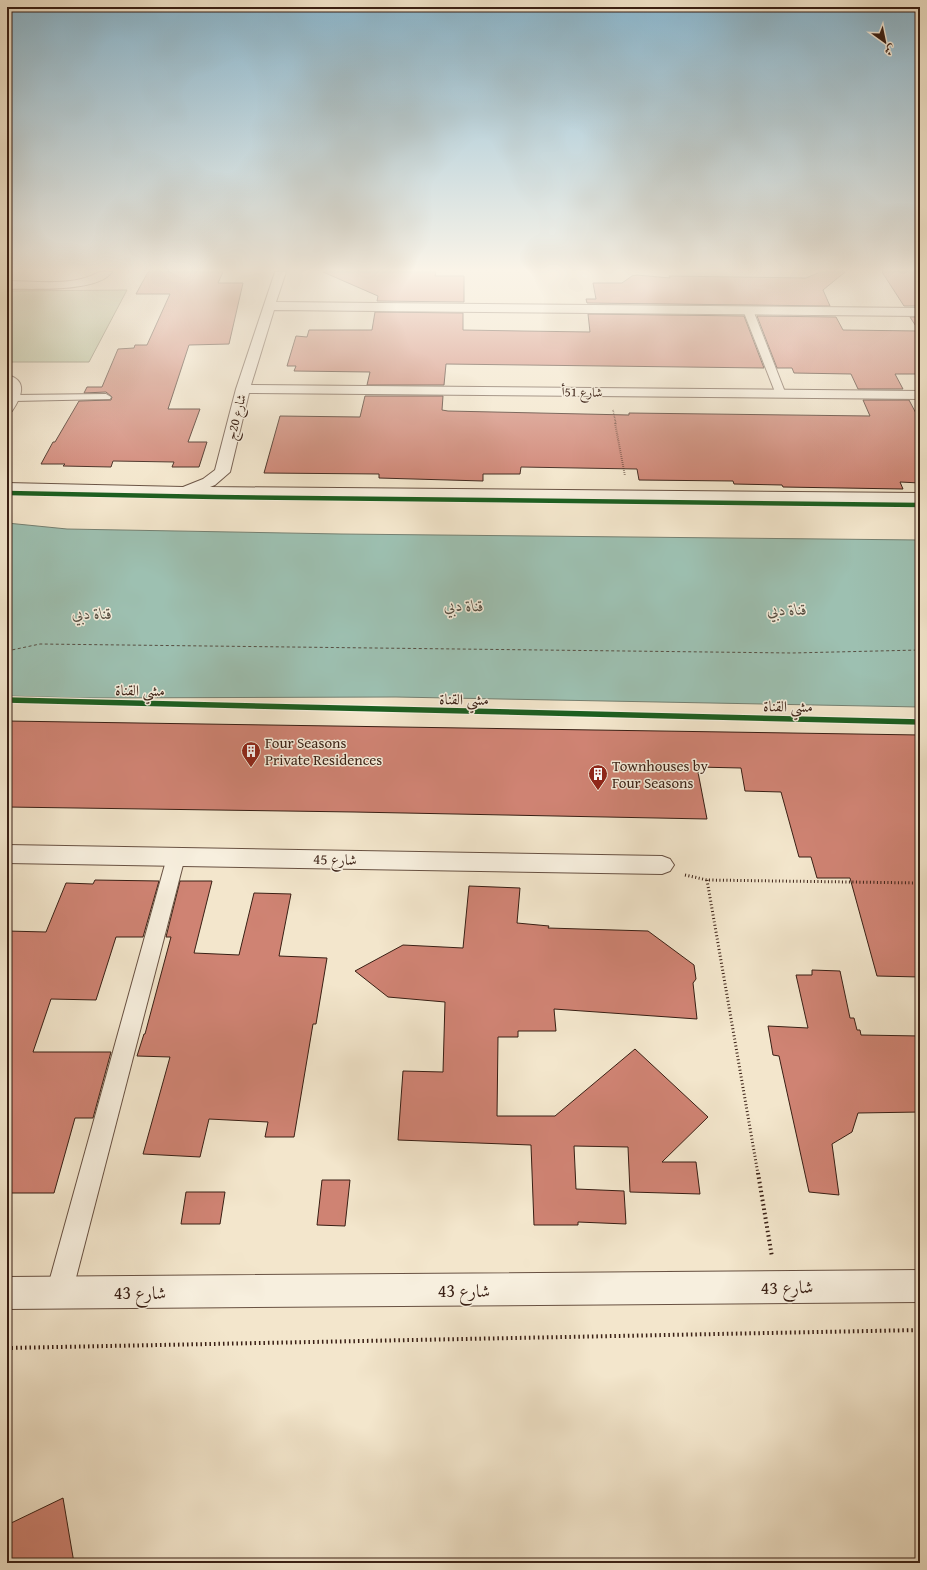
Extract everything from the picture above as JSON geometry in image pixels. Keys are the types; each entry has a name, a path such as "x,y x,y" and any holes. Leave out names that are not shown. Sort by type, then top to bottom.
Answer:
{"street":[{"name":"شارع 20ج","path":"222,472 243,389 257,345"},
{"path":"9,380 15,391 10,403"},
{"name":"شارع 51أ","path":"243,389 780,392 920,395"},
{"path":"178,492 209,482 222,472 225,477 237,487 256,493"},
{"path":"7,488 256,493 920,498"},
{"name":"شارع 45","path":"7,854 662,865"},
{"name":"شارع 43","path":"7,1293 920,1286"}],"lane":[{"path":"762,345 780,392"},
{"path":"10,403 106,397"},
{"path":"59,1293 176,857"}],"path":[{"path":"609,392 629,496"},
{"path":"662,865 684,875 707,880 920,883"},
{"path":"707,880 778,1287"},
{"path":"7,1348 920,1330"}],"shaded area":[{"path":"7,345 98,345 89,362 7,362"}],"water":[{"name":"قناة دبي","path":"7,523 67,529 341,534 920,540 920,707 396,697 79,698 7,696"}],"building":[{"path":"135,345 189,345 168,409 200,409 188,442 207,442 199,467 172,467 174,462 113,461 111,467 41,464 79,401 111,400 112,397 106,392 84,393 87,387 102,387 118,349 134,348"},
{"path":"293,345 755,345 764,368 446,364 444,385 367,385 370,372 294,371 296,366 287,366"},
{"path":"768,345 920,345 920,374 895,374 903,389 858,389 851,374 794,373 792,368 777,368"},
{"path":"365,396 443,396 442,410 448,411 629,415 629,413 870,416 863,400 909,400 920,421 920,483 900,482 903,489 783,487 782,485 734,484 733,481 639,480 637,469 521,467 520,474 483,474 483,481 379,478 379,474 264,473 280,416 360,417"},
{"path":"7,721 920,735 920,977 877,976 850,878 817,878 811,857 799,857 781,792 745,791 741,768 697,767 707,819 7,807"},
{"path":"95,880 159,881 143,937 116,937 96,1000 51,999 33,1052 111,1052 93,1118 75,1118 54,1193 7,1193 7,931 46,932 66,883 93,884"},
{"path":"180,881 212,881 194,953 239,955 254,893 291,894 279,956 327,958 316,1024 313,1024 294,1137 265,1137 268,1122 209,1119 200,1157 143,1154 170,1057 137,1056 145,1034 171,937 166,937"},
{"path":"469,886 520,888 517,923 549,926 548,928 648,931 694,965 696,979 693,983 697,1019 554,1009 556,1031 518,1031 518,1037 498,1037 497,1116 555,1116 635,1049 708,1117 662,1162 696,1162 700,1194 630,1192 628,1147 574,1146 576,1189 624,1191 626,1224 578,1222 578,1225 534,1225 531,1145 398,1140 403,1071 443,1072 445,1002 388,997 355,971 403,945 463,948"},
{"path":"812,970 840,971 850,1018 854,1018 857,1030 860,1030 861,1035 920,1036 920,1112 858,1113 852,1132 832,1144 839,1195 809,1192 779,1056 773,1055 768,1026 808,1028 796,975 812,975"},
{"path":"322,1180 350,1180 345,1226 317,1225"},
{"path":"186,1192 225,1192 220,1224 181,1224"},
{"path":"63,1498 74,1563 7,1563 7,1525"}],"ferry route":[{"path":"7,651 40,644 792,653 920,650"}],"cycle path":[{"path":"7,493 216,497 920,505"},
{"name":"مشي القناة","path":"7,700 920,722"}],"place":[{"name":"Four Seasons Private Residences","path":"251,768"},
{"name":"Townhouses by Four Seasons","path":"598,791"}]}
